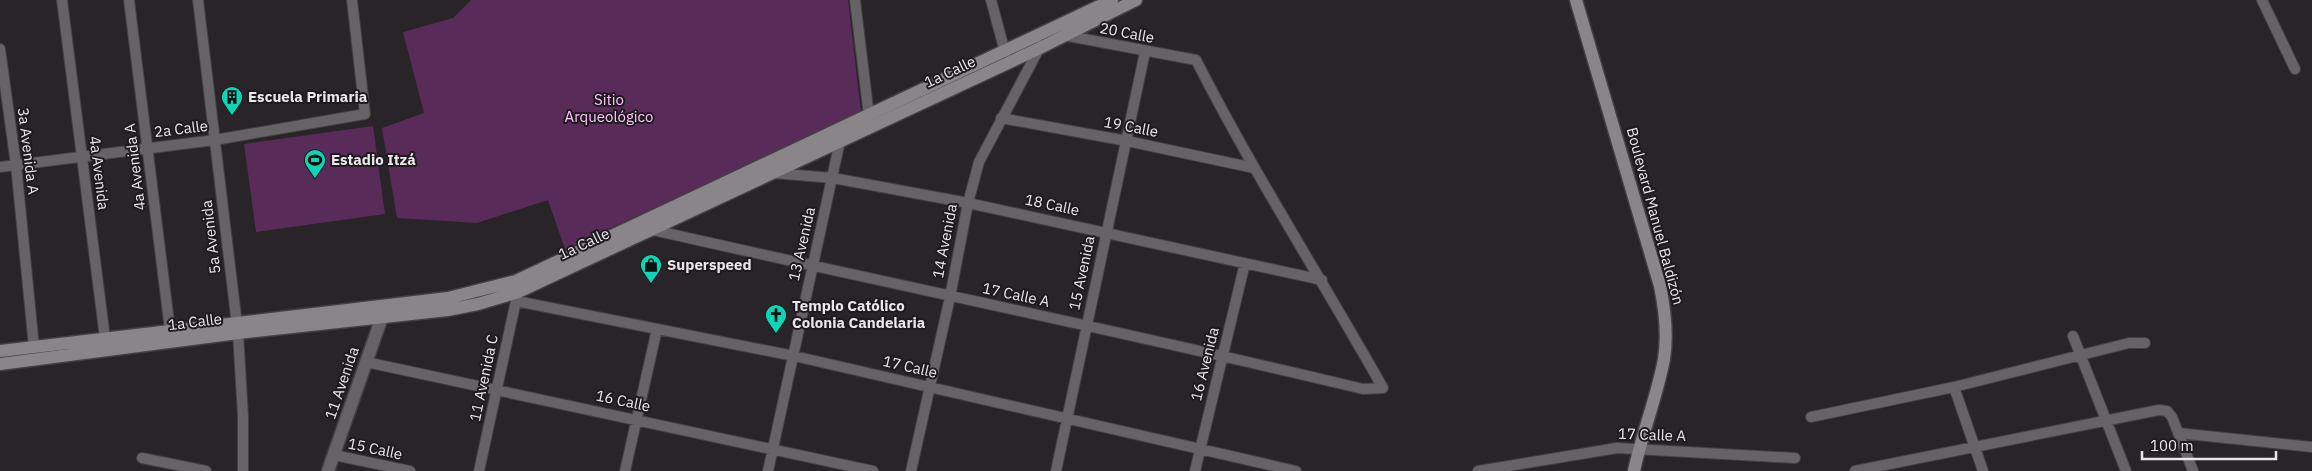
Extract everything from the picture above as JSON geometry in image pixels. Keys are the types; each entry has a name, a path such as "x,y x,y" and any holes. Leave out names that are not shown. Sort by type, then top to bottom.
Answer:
{"main road":[{"name":"1a Calle","path":"0,351 34,347 106,344 382,311 536,279 651,225 869,116 1005,52 1057,31 1110,3 1136,0"},
{"name":"Boulevard Manuel Baldizón","path":"1576,0 1660,286 1665,311 1664,359 1638,448 1634,471"},
{"name":"1a Calle","path":"651,225 773,173 1040,48 1057,31"},
{"name":"1a Calle","path":"382,311 448,310 517,297 536,279"},
{"name":"1a Calle","path":"0,364 170,330 237,328"}],"street":[{"name":"4a Avenida","path":"62,0 106,344"},
{"name":"4a Avenida A","path":"129,0 170,330"},
{"name":"5a Avenida","path":"198,0 237,328 243,416 243,471"},
{"name":"2a Calle","path":"0,167 215,140 365,114 352,0"},
{"path":"855,0 869,116"},
{"path":"991,0 1005,52"},
{"path":"2262,0 2295,69"},
{"name":"20 Calle","path":"1057,31 1145,52 1196,60 1254,168"},
{"name":"14 Avenida","path":"911,471 950,297 968,203 979,162 1040,48"},
{"name":"3a Avenida A","path":"0,49 16,165 34,347"},
{"name":"15 Avenida","path":"1056,471 1106,232 1128,141 1145,52"},
{"name":"19 Calle","path":"1001,118 1128,141 1254,168"},
{"name":"13 Avenida","path":"768,471 840,141"},
{"path":"1254,168 1322,280"},
{"name":"18 Calle","path":"773,173 833,178 968,203 1322,280"},
{"name":"17 Calle A","path":"651,225 812,266 1223,355 1363,389 1383,388 1322,280"},
{"name":"16 Avenida","path":"1195,471 1245,263"},
{"name":"17 Calle","path":"517,297 657,329 794,356 929,386 1066,420 1296,471"},
{"name":"11 Avenida C","path":"479,471 517,297"},
{"name":"11 Avenida","path":"328,471 382,311"},
{"path":"625,471 657,329"},
{"path":"2073,336 2126,471"},
{"path":"1811,417 1954,387 2129,343 2145,343"},
{"name":"16 Calle","path":"366,362 872,471"},
{"path":"1954,387 1983,471"},
{"path":"1855,471 2159,410 2167,411 2172,417 2193,471"},
{"path":"2178,433 2312,447"},
{"name":"17 Calle A","path":"1478,471 1617,448 1796,458"},
{"name":"15 Calle","path":"334,455 410,471"},
{"path":"142,458 206,471"}],"green space":[{"name":"Sitio Arqueológico","path":"471,0 848,0 861,112 565,249 548,200 477,223 397,218 382,128 424,113 403,32 453,18"},
{"name":"Estadio Itzá","path":"373,126 385,214 256,232 244,144"}],"place":[{"name":"Escuela Primaria","path":"232,116"},
{"name":"Estadio Itzá","path":"315,179"},
{"name":"Superspeed","path":"651,284"},
{"name":"Templo Católico Colonia Candelaria","path":"776,334"}]}
